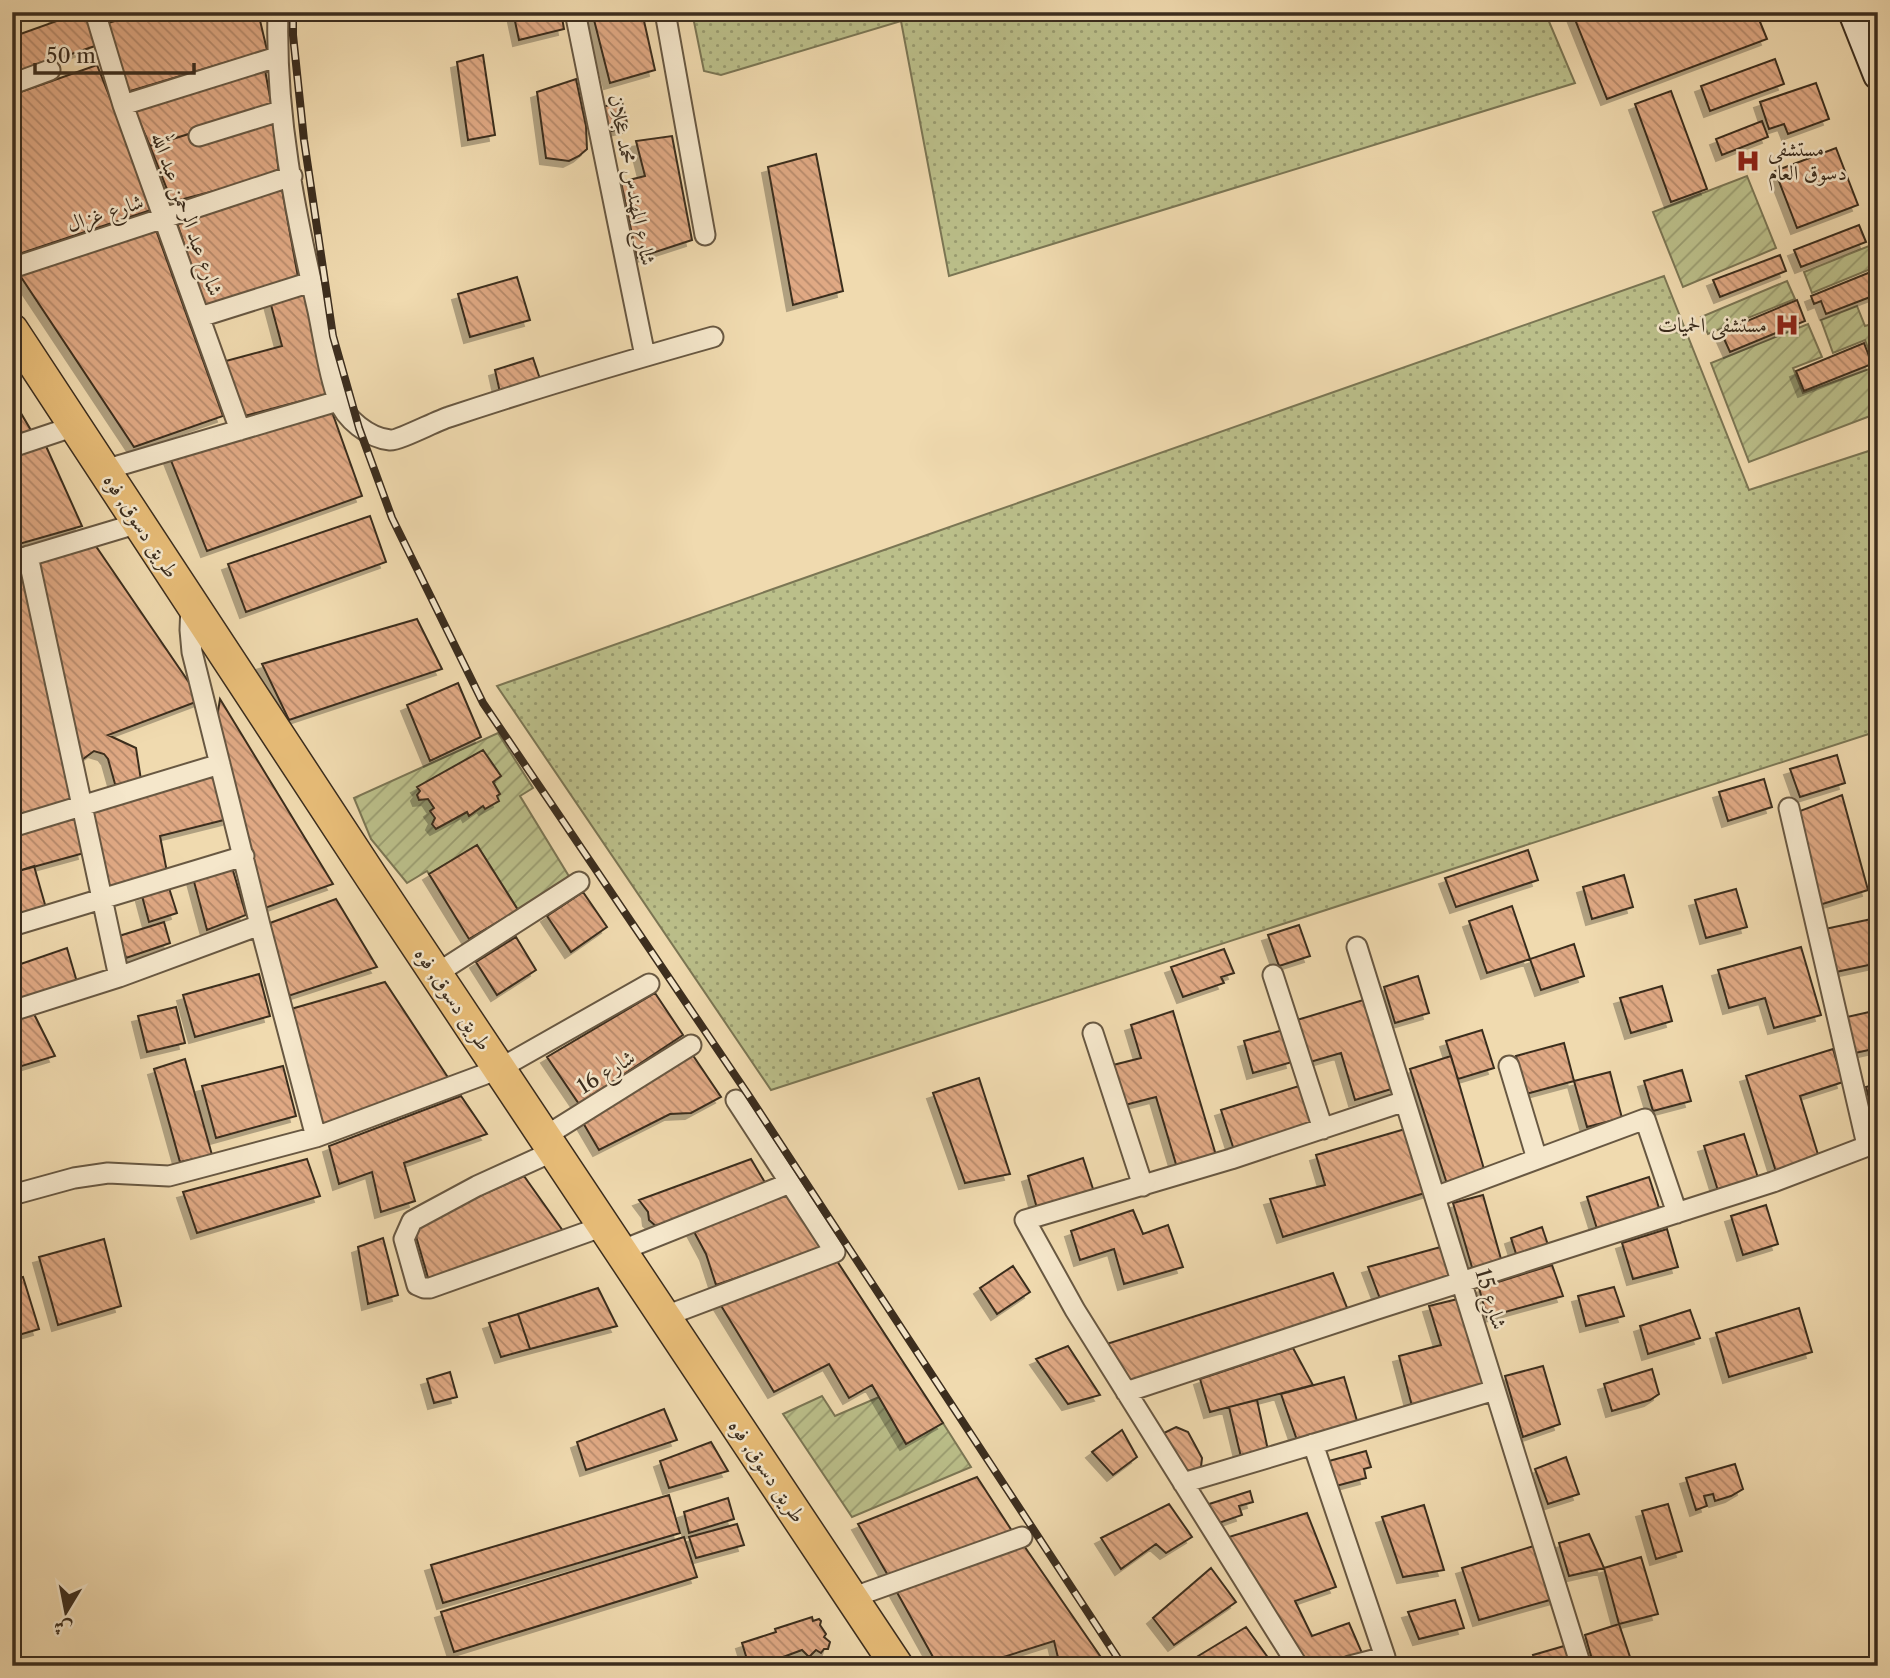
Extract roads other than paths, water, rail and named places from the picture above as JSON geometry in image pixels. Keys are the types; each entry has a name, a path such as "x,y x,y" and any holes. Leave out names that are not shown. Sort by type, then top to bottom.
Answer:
{"main road":[{"path":"1853,12 1878,75"},
{"name":"طريق دسوق, فوه","path":"12,330 663,1317 897,1666"}],"street":[{"path":"278,12 280,111 311,282 338,401 359,428 386,440 394,440 428,424 713,337"},
{"name":"شارع المهندس محمد عجلان","path":"575,12 645,356"},
{"path":"665,12 705,235"},
{"name":"شارع عبد الرحمن عبد الله","path":"101,14 123,105 240,430"},
{"path":"123,105 277,57"},
{"path":"12,85 50,70"},
{"path":"199,136 280,111"},
{"name":"شارع غزال","path":"12,268 292,176"},
{"path":"200,317 311,282"},
{"path":"104,470 338,401"},
{"path":"12,447 75,426"},
{"path":"119,976 83,806 20,559 139,523"},
{"path":"191,604 192,652 316,1137"},
{"path":"12,827 220,764"},
{"path":"1126,1392 1773,1182 1872,1143 1789,808"},
{"path":"12,926 244,856"},
{"path":"436,974 579,882"},
{"path":"12,1010 119,976 260,925"},
{"name":"شارع 15","path":"1357,947 1581,1666"},
{"path":"1273,975 1324,1129"},
{"path":"12,1195 74,1178 107,1173 169,1176 316,1137 499,1069 649,984"},
{"path":"1093,1033 1143,1186"},
{"name":"شارع 16","path":"612,1239 424,1288 417,1284 404,1238 412,1221 549,1144 691,1045"},
{"path":"1509,1066 1537,1159"},
{"path":"663,1317 835,1252 736,1100"},
{"path":"1298,1666 1075,1310 1025,1220 1143,1186 1405,1101"},
{"path":"1435,1197 1645,1119 1677,1213"},
{"path":"612,1239 790,1183"},
{"path":"1183,1483 1495,1390"},
{"path":"1313,1444 1385,1657 1350,1666"},
{"path":"851,1598 1022,1537"}],"railway":[{"path":"293,12 304,140 333,336 359,428 392,518 483,703 747,1093 1123,1666"}],"place":[{"name":"مستشفى دسوق العام","path":"1748,161"},
{"name":"مستشفى الحميات","path":"1787,325"}]}
